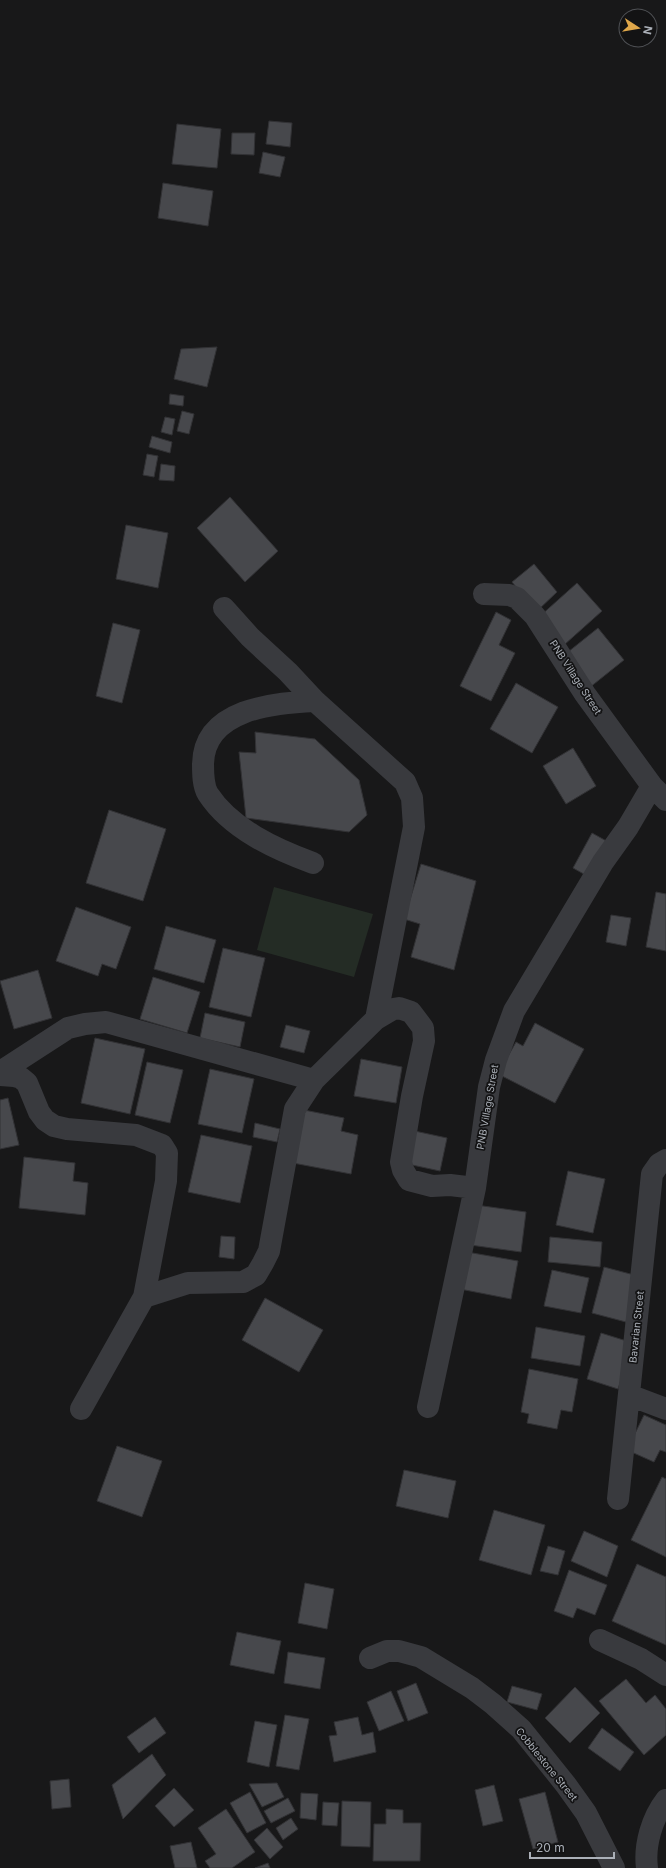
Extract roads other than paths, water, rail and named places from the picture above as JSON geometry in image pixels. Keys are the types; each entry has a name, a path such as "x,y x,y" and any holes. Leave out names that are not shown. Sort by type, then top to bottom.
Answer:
{"street":[{"name":"PNB Village Street","path":"428,1407 475,1188 489,1087 496,1060 514,1011 603,862 659,793 585,694 535,616 517,598 509,595 484,594"},
{"path":"224,608 250,637 288,672 315,701 405,782 412,798 414,827 376,1019"},
{"path":"312,863 284,852 250,834 222,810 207,793 203,776 203,760 209,738 224,722 245,712 264,707 286,702 315,701"},
{"path":"144,1297 188,1283 243,1282 256,1275 264,1263 268,1251 295,1108 314,1080 376,1019 393,1009 399,1008 411,1012 423,1028 424,1040 405,1134 401,1162 403,1170 409,1180 432,1186 450,1185 475,1188"},
{"path":"0,1073 68,1028 85,1024 106,1022 314,1080"},
{"path":"0,1073 21,1078 27,1083 39,1112 45,1120 54,1126 66,1130 136,1135 162,1145 167,1153 166,1181 144,1297 80,1409"},
{"name":"Bavarian Street","path":"618,1499 652,1174 659,1164 666,1160"},
{"path":"629,1395 666,1409"},
{"path":"600,1640 641,1659 666,1675"},
{"name":"Cobblestone Street","path":"370,1658 387,1651 399,1651 421,1657 472,1688 493,1704 521,1729 566,1785 586,1814 614,1868"},
{"path":"647,1868 646,1860 650,1829 666,1800"}]}
